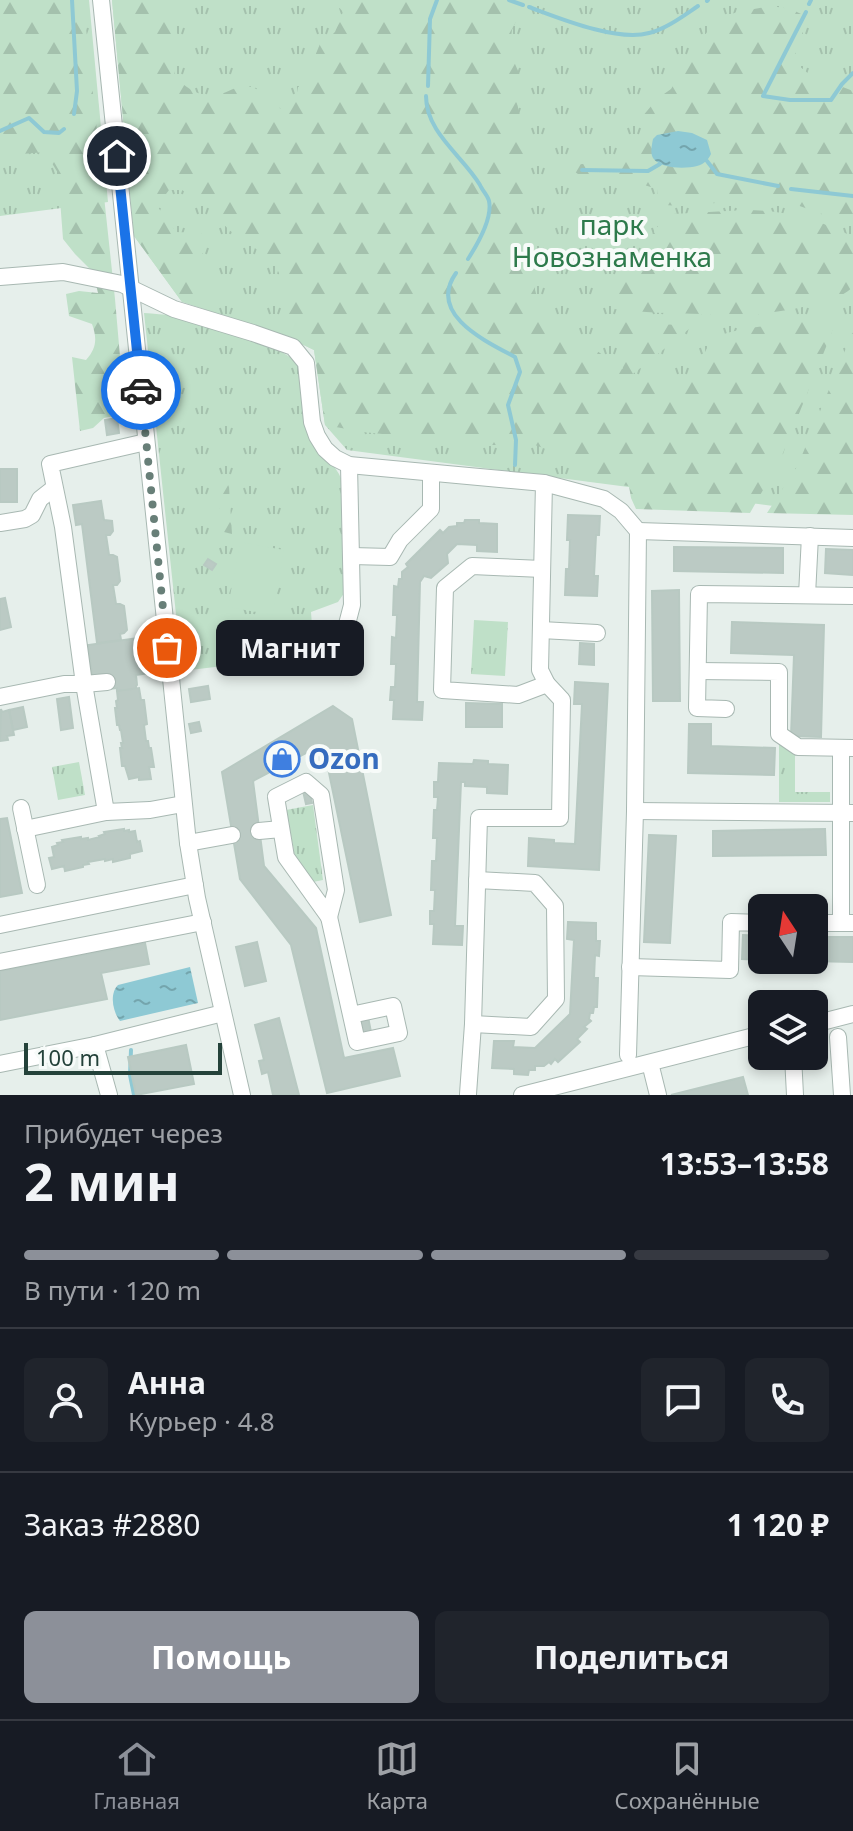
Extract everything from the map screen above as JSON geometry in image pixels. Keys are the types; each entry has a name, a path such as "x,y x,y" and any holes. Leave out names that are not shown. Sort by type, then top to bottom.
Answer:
{"street":[{"path":"101,0 188,843 242,1095"},
{"path":"0,277 63,272 122,284 174,309 293,347 306,363 312,422 317,436 325,449 349,465 544,483 604,499 621,511 638,531 628,1055"},
{"path":"106,812 84,684 63,527 50,464 146,442"},
{"path":"309,659 339,655 352,605 349,465"},
{"path":"352,556 390,557 400,540 431,509 431,473"},
{"path":"468,1094 479,818 560,818 562,700 547,684 540,670 544,483"},
{"path":"0,523 32,515 40,499 54,488"},
{"path":"638,531 853,538"},
{"path":"807,595 810,536"},
{"path":"542,569 472,566 445,588 442,690 518,695 547,684"},
{"path":"726,709 697,708 699,594 853,596"},
{"path":"541,630 597,633"},
{"path":"698,671 779,672 779,734 798,747 847,748 847,923"},
{"path":"0,697 64,684 107,682"},
{"path":"329,917 336,890 321,795 306,782 276,797 286,857 329,917 351,1015"},
{"path":"25,829 106,812 150,810 183,804"},
{"path":"21,808 37,885"},
{"path":"635,811 847,813"},
{"path":"259,831 281,829"},
{"path":"188,843 232,835"},
{"path":"473,1024 531,1027 556,999 555,906 535,883 477,880"},
{"path":"0,925 195,885"},
{"path":"0,962 203,922"},
{"path":"630,967 730,970 731,922 748,923"},
{"path":"0,1064 95,1045 223,1013"},
{"path":"828,1020 853,1014"},
{"path":"838,1037 842,1095"},
{"path":"532,1094 748,1038"},
{"path":"95,1045 109,1095"},
{"path":"650,1063 658,1095"},
{"path":"794,1070 795,1095"}],"green space":[{"path":"0,0 89,0 108,202 0,216"},
{"path":"0,0 83,0 125,414 104,418 93,428 80,431 72,357 86,360 94,347 95,338 92,324 69,316 66,294 79,291 98,293 93,272 63,239 58,173 45,152 0,156"},
{"name":"парк Новознаменка","path":"112,0 853,0 853,513 804,510 347,450 325,425 314,350 283,335 182,302 134,236"},
{"path":"112,0 158,0 178,36 174,76 188,88 211,96 249,86 283,109 290,108 298,87 309,84 315,77 312,63 320,44 335,32 343,12 333,0 500,0 522,8 510,43 523,91 517,103 526,142 523,230 535,252 535,290 545,325 587,344 623,369 613,320 637,324 694,325 628,378 633,387 641,380 665,383 688,376 711,342 724,334 839,315 781,458 750,513 636,509 629,486 586,481 559,454 535,445 488,445 325,425 314,350 283,335 284,283 273,261 229,230 210,209 182,190 169,190 157,206 176,232 201,233 205,251 190,267 194,273 223,280 217,300 182,302 134,236"},
{"path":"771,6 791,9 809,18 795,50 798,65 810,75 826,78 853,91 853,225 780,202 658,204 657,189 638,183 581,176 572,170 574,165 619,163 637,156 642,138 642,117 657,99 671,89 714,21 737,12"},
{"path":"745,210 800,217 853,237 853,286 835,298 820,303 756,314 614,309 622,269 660,223 673,214"},
{"path":"144,313 185,319 241,335 278,350 297,364 302,381 306,427 315,447 339,474 345,497 347,529 347,589 338,602 311,612 314,652 306,656 182,671"},
{"path":"853,331 853,515 767,513 798,465"},
{"path":"225,479 229,487 232,534 212,529"},
{"path":"240,542 284,550 273,615 228,607"},
{"path":"474,620 508,622 505,676 471,674"},
{"path":"779,738 795,753 795,792 830,792 830,802 779,802"},
{"path":"79,762 85,795 58,800 52,767"},
{"path":"313,805 323,880 313,882 295,856 286,810"}],"water":[{"path":"678,131 707,140 711,154 706,162 692,167 674,167 656,162 651,151 653,139 657,135"},
{"path":"190,967 198,1003 120,1021 113,1003 118,985"}],"building":[{"path":"117,418 119,433 107,435 105,420"},
{"path":"0,469 17,469 17,502 0,502"},
{"path":"101,501 104,520 112,521 113,531 106,535 109,555 117,557 120,581 113,585 116,604 124,606 127,630 120,634 121,640 97,643 82,524 76,525 73,505"},
{"path":"568,515 600,516 594,576 598,576 597,596 565,595 566,569 569,569"},
{"path":"465,520 497,524 497,552 477,551 477,545 457,544 447,554 448,563 431,578 424,576 420,582 417,702 423,702 422,720 393,719 394,700 390,700 391,687 395,687 396,664 391,664 392,637 396,638 397,615 393,615 394,586 398,587 402,572 408,567 406,564 440,530 443,533"},
{"path":"674,547 783,548 783,573 674,571"},
{"path":"826,549 853,550 853,575 825,573"},
{"path":"208,559 216,564 212,570 204,565"},
{"path":"679,590 680,701 653,701 652,591"},
{"path":"5,598 11,627 0,630 0,599"},
{"path":"732,622 824,625 821,737 791,736 794,655 731,653"},
{"path":"146,637 150,673 136,675 136,689 108,689 92,676 88,645"},
{"path":"580,643 594,644 594,665 579,664"},
{"path":"575,682 608,684 599,870 528,866 529,838 575,844 582,704 574,704"},
{"path":"208,686 210,699 191,702 189,689"},
{"path":"139,688 141,700 144,700 146,741 151,748 154,767 149,767 151,779 139,780 139,777 129,779 125,766 122,766 120,748 123,743 115,708 117,691"},
{"path":"69,697 73,728 61,730 57,699"},
{"path":"466,703 502,704 502,727 466,727"},
{"path":"333,706 352,719 391,915 360,922 323,744 253,781 264,866 316,928 344,1058 393,1048 400,1076 327,1093 291,945 240,879 222,772"},
{"path":"23,707 27,727 13,730 9,710"},
{"path":"1,709 2,712 9,710 14,735 0,741"},
{"path":"199,722 201,731 191,733 189,724"},
{"path":"689,724 711,724 711,746 775,748 774,775 688,773"},
{"path":"474,760 508,765 507,794 487,793 487,787 465,786 465,782 461,782 455,926 463,926 462,945 433,944 434,924 430,924 430,911 434,911 432,861 436,861 437,838 433,838 438,797 434,797 434,782 438,782 439,763 473,764"},
{"path":"309,790 312,803 306,804 303,791"},
{"path":"7,818 22,893 0,897 0,819"},
{"path":"825,829 826,855 713,856 713,831"},
{"path":"135,831 142,851 113,862 113,859 105,859 65,871 64,866 52,869 49,858 54,857 52,847 62,840 81,837 88,840 100,837 104,832"},
{"path":"649,835 676,836 670,943 644,942"},
{"path":"568,922 596,923 596,941 600,941 599,956 595,955 597,1007 590,1013 591,1021 584,1027 587,1029 577,1039 580,1042 558,1062 555,1059 551,1064 535,1066 535,1070 529,1070 528,1075 514,1074 514,1069 492,1068 494,1041 514,1041 513,1047 535,1048 570,1014 574,940 567,939"},
{"path":"743,935 748,935 748,959 742,959"},
{"path":"828,937 853,937 853,962 828,961"},
{"path":"257,942 266,981 245,986 236,947"},
{"path":"145,943 149,964 101,973 107,999 0,1020 0,971"},
{"path":"368,1017 371,1032 361,1034 358,1019"},
{"path":"279,1018 299,1095 273,1095 268,1072 262,1074 259,1061 264,1060 255,1025"},
{"path":"186,1045 194,1084 136,1095 128,1057"},
{"path":"743,1077 748,1095 671,1095"}],"waterway":[{"path":"72,0 77,91 74,114"},
{"path":"428,86 430,19 437,0"},
{"path":"509,0 523,5"},
{"path":"809,4 811,0"},
{"path":"529,7 588,28 636,35 662,28 698,6"},
{"path":"806,12 763,96 790,100 831,100 853,73"},
{"path":"426,96 432,121 439,133 473,174 489,201 486,224 468,259"},
{"path":"0,131 29,118 44,132 59,133 64,129"},
{"path":"707,161 717,174 778,186"},
{"path":"582,170 648,171 660,164"},
{"path":"791,189 853,196"},
{"path":"456,273 449,288 449,301 454,313 476,334 515,357 520,372 508,405 516,440 515,465"},
{"path":"131,1050 130,1075 134,1095"}],"way so far":[{"path":"141,390 167,648"}],"place":[{"name":"Магнит","path":"167,648"},
{"name":"Ozon","path":"282,759"}],"route":[{"path":"117,156 141,390"}]}
